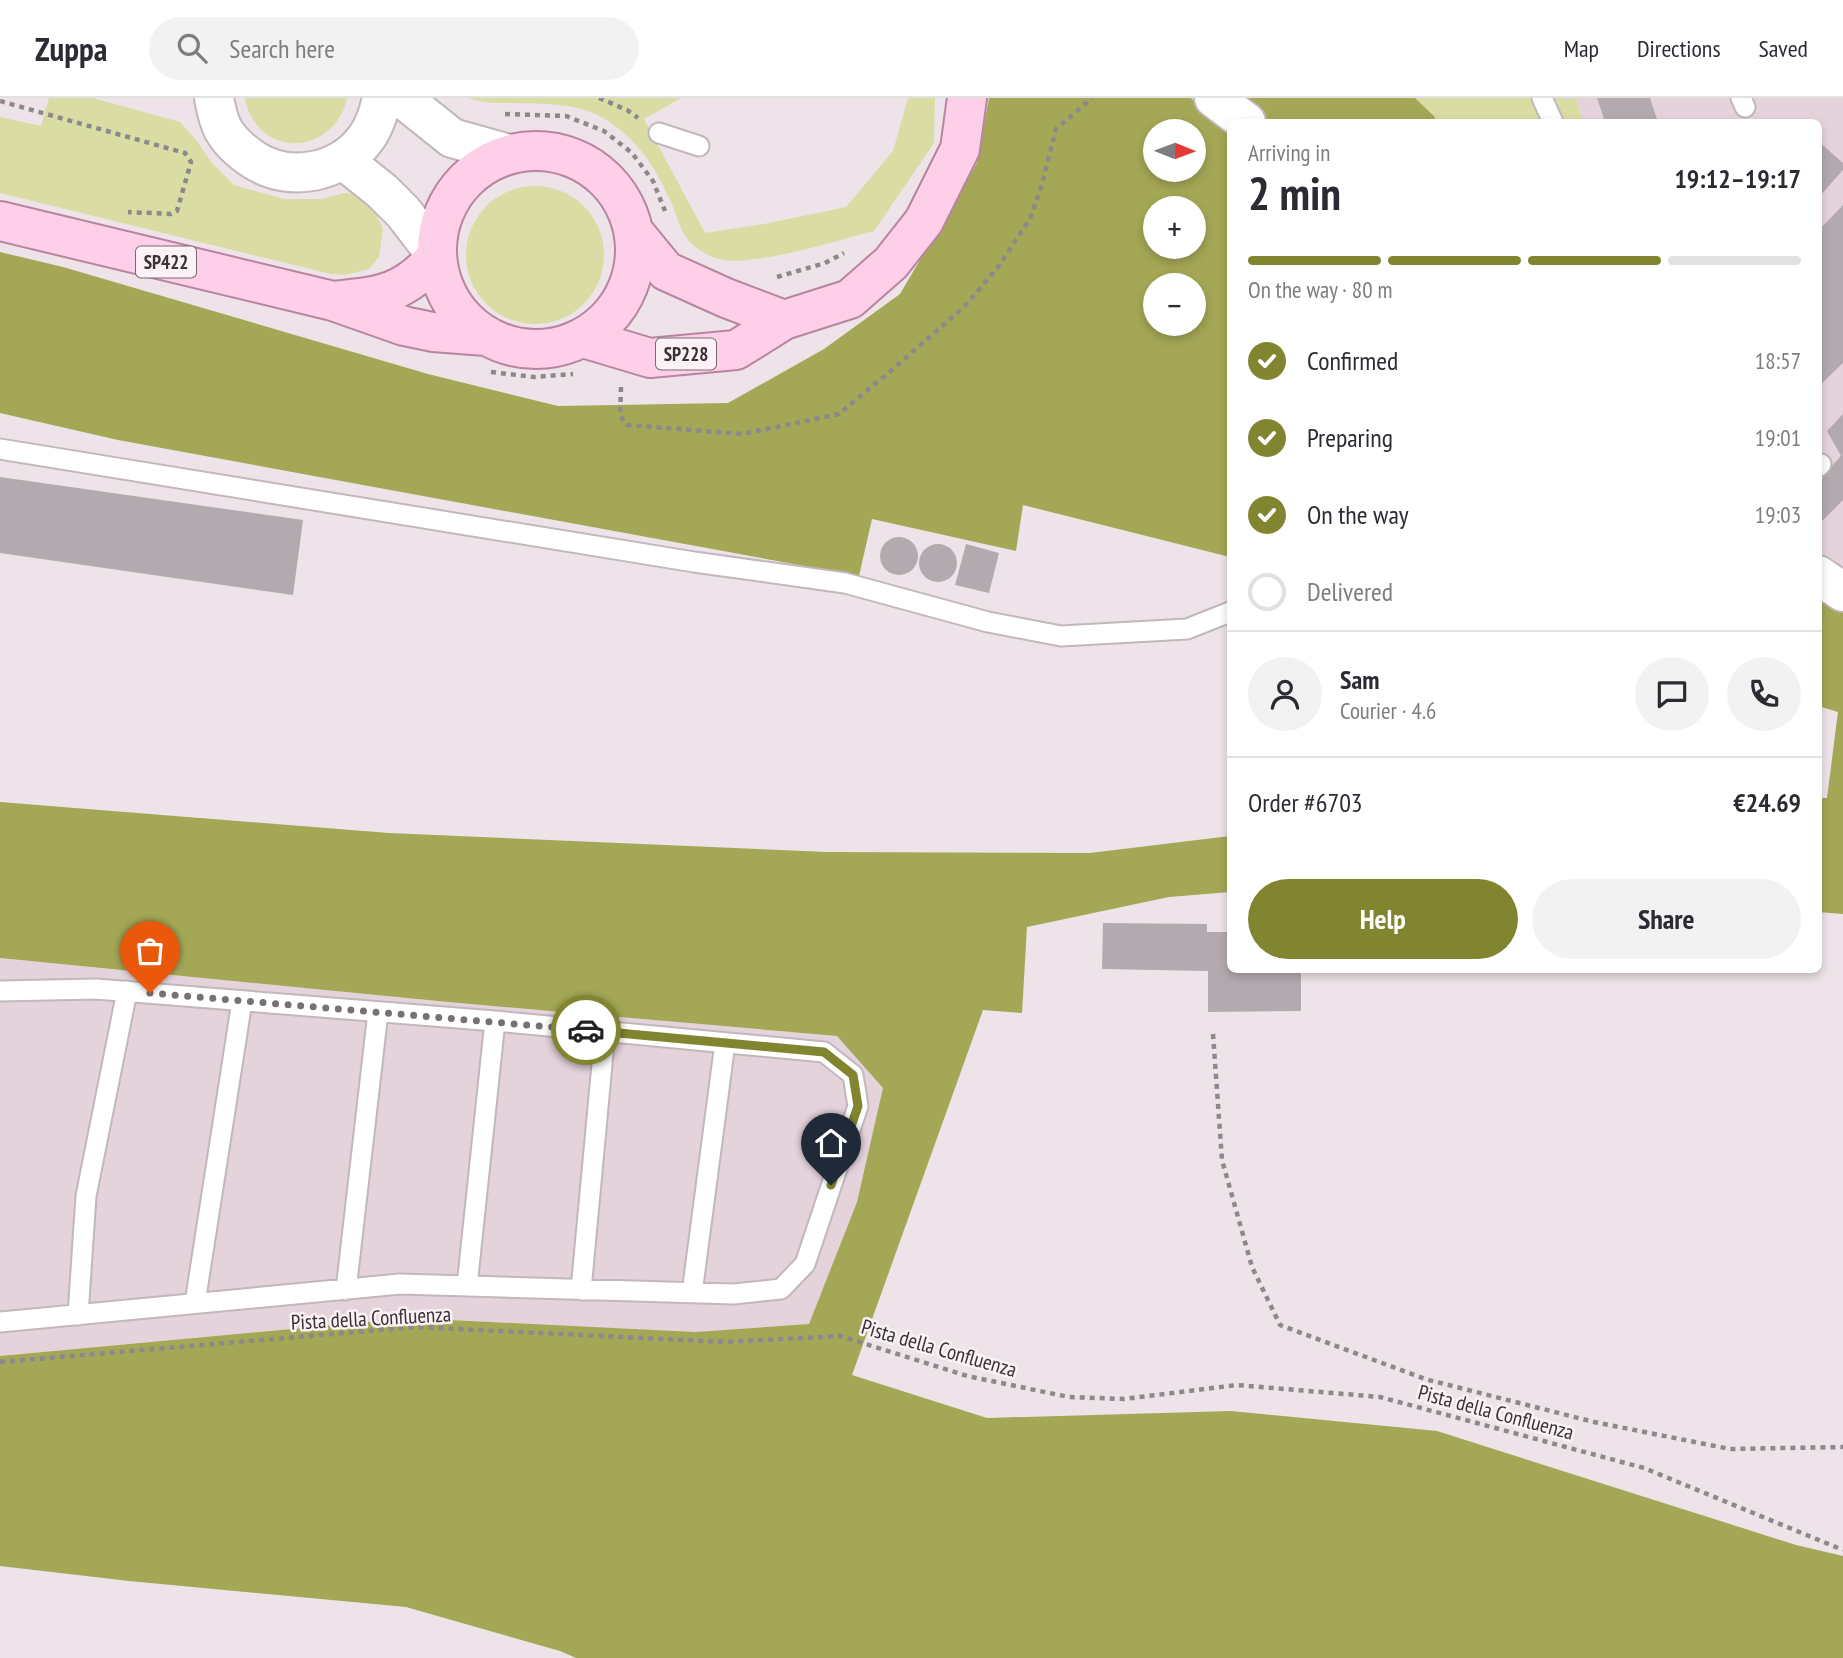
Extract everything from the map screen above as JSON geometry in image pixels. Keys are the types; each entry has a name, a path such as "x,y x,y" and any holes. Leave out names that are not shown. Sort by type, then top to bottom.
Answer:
{"main road":[{"path":"214,98 223,130 241,152 264,167 291,173 318,171 343,160 356,150 374,125 382,98"},
{"path":"402,98 452,138 509,154"},
{"path":"651,224 626,294 583,356 559,346 535,349 509,346 483,353 444,288 437,256 441,223 455,192 478,168 509,154 542,150 574,157 603,175 623,201 651,224 666,271 726,298 785,320 850,299 891,263 924,221 960,149 967,98"},
{"path":"1214,98 1242,119"},
{"path":"343,160 403,212 437,256"},
{"name":"SP422","path":"0,221 333,301 404,326 433,332 483,353"},
{"name":"SP422","path":"333,301 373,297 404,287 425,271 437,256"},
{"name":"SP228","path":"583,356 650,358 736,350 785,320"},
{"path":"1822,578 1843,592"}],"lane":[{"path":"1542,98 1552,119"},
{"path":"659,132 699,146"},
{"path":"0,449 694,562 845,583 988,622 1061,636 1187,629 1227,613"},
{"path":"0,990 127,991 495,1021 824,1052 853,1075 858,1106 805,1264 781,1289 734,1294 400,1284 0,1322"},
{"path":"78,1315 86,1196 127,991"},
{"path":"195,1303 242,1001"},
{"path":"346,1290 378,1012"},
{"path":"467,1286 495,1021"},
{"path":"581,1290 605,1032"},
{"path":"692,1293 725,1043"}],"path":[{"path":"600,98 626,110 659,132"},
{"path":"614,380 621,384 620,416 627,425 743,434 839,414 965,306 998,267 1030,219 1056,130 1092,98"},
{"path":"0,101 184,153 191,162 177,211 171,214 118,211"},
{"path":"496,114 566,117 604,131 632,153 653,181 651,224"},
{"path":"775,277 825,263 845,252"},
{"path":"483,353 508,375 534,377 583,356"},
{"path":"1213,1034 1222,1160 1252,1267 1280,1325 1425,1378 1594,1422 1730,1449 1843,1447"},
{"name":"Pista della Confluenza","path":"0,1362 416,1327 726,1342 840,1336 967,1376 1069,1397 1124,1399 1237,1385 1380,1397 1644,1468 1843,1550"}],"shaded area":[{"path":"1576,98 1843,98 1843,604 1822,591 1822,119 1582,119"},
{"path":"0,958 448,1002 837,1036 884,1088 857,1202 809,1324 695,1332 409,1318 0,1356"}],"green space":[{"path":"49,98 93,98 180,122 211,162 234,185 284,199 321,199 344,193 352,194 369,204 383,229 379,257 369,269 345,275 331,274 0,193 0,117 41,126"},
{"path":"245,98 347,98 341,115 331,128 318,137 288,143 273,138 260,129 249,112"},
{"path":"468,98 681,98 644,119 705,233 846,207 893,151 908,98 935,98 934,143 874,231 785,254 727,261 706,254 688,239 662,183 648,160 620,129 608,121 573,107 489,102"},
{"path":"989,98 1191,98 1204,112 1221,98 1415,98 1435,117 1227,119 1227,556 1023,505 1016,551 872,519 859,576 118,440 0,413 0,252 63,267 428,374 558,406 728,403 824,349 900,294 977,163"},
{"path":"1415,98 1576,98 1582,119 1435,119"},
{"path":"535,186 561,192 584,206 598,229 604,255 598,281 584,304 561,318 535,324 509,318 486,304 472,281 466,255 472,229 486,206 509,192"},
{"path":"1822,591 1843,604 1843,914 1822,912 1822,798 1827,798 1838,712 1822,707"},
{"path":"0,802 389,833 827,852 1090,853 1227,836 1227,892 1169,897 1027,927 1022,1013 983,1010 852,1375 987,1418 1231,1411 1437,1431 1796,1545 1843,1556 1843,1658 576,1658 560,1651 406,1607 0,1566 0,1356 409,1318 695,1332 809,1324 857,1202 883,1088 837,1036 448,1002 0,958"}],"building":[{"path":"1597,98 1650,98 1657,119 1604,119"},
{"path":"1822,145 1843,163 1843,170 1822,194"},
{"path":"1843,205 1843,363 1822,383 1822,227"},
{"path":"1843,414 1843,500 1822,521 1822,477 1841,456 1827,431"},
{"path":"0,477 303,520 293,595 0,553"},
{"path":"899,537 913,542 918,556 913,570 899,575 885,570 880,556 885,542"},
{"path":"938,544 952,549 957,563 952,577 938,582 924,577 919,563 924,549"},
{"path":"966,544 999,553 989,593 955,585"},
{"path":"1103,923 1207,924 1207,932 1227,932 1227,973 1301,973 1301,1011 1208,1012 1208,971 1102,969"}],"way so far":[{"path":"150,993 586,1030"}],"route":[{"path":"586,1030 824,1052 853,1075 858,1106 831,1185"}]}
